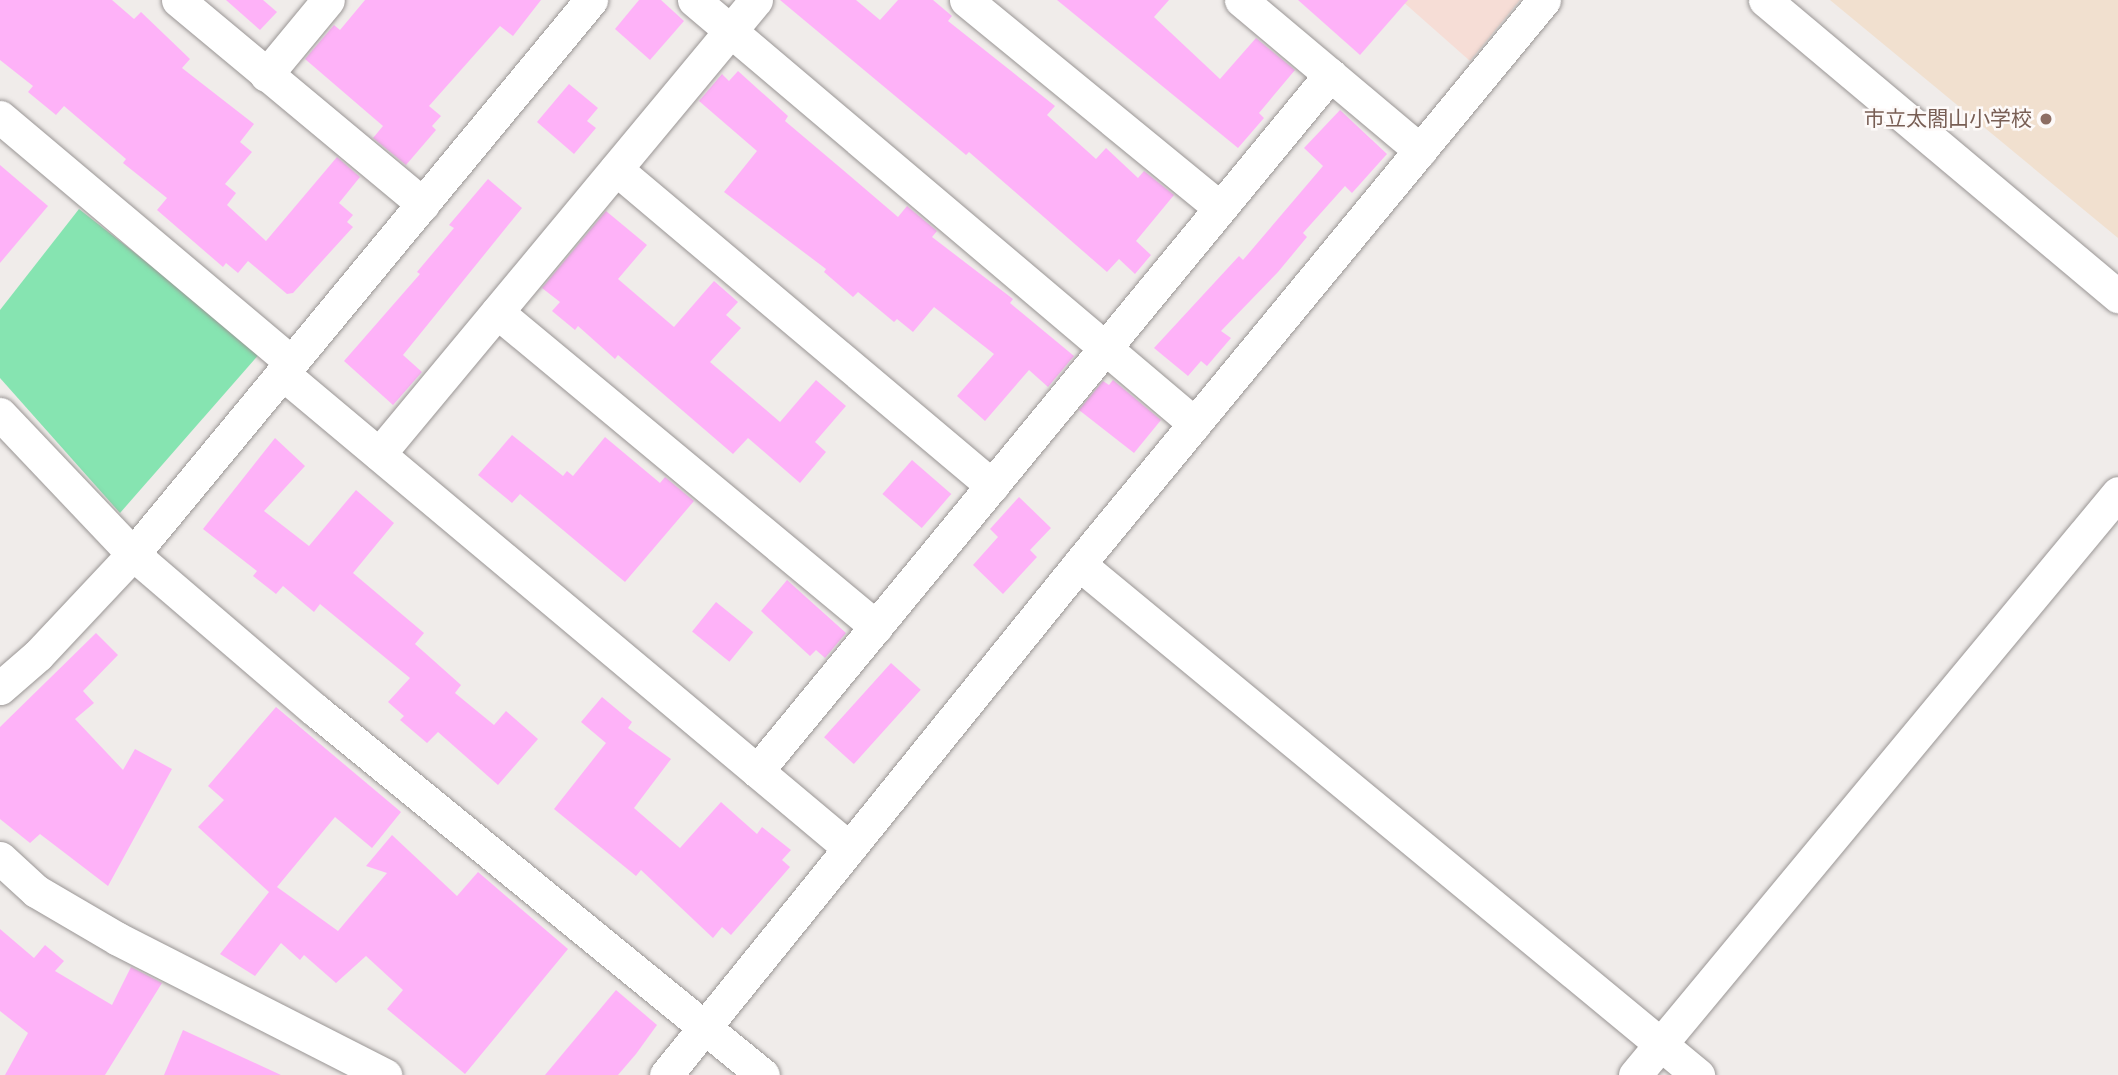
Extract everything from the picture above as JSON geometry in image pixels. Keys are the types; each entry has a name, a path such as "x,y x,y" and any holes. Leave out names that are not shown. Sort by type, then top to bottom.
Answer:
{"street":[{"path":"178,0 423,204"},
{"path":"266,75 328,0"},
{"path":"0,688 38,655 133,554 591,0"},
{"path":"694,0 1195,424"},
{"path":"379,454 756,0"},
{"path":"966,0 1220,208"},
{"path":"666,1075 1079,564 1544,0"},
{"path":"1765,0 2118,296"},
{"path":"1262,7 1330,75 1420,150"},
{"path":"757,771 1330,75"},
{"path":"0,117 287,368 379,454 849,848"},
{"path":"616,169 992,486"},
{"path":"497,312 876,627"},
{"path":"0,414 133,554 314,709 706,1025 763,1075"},
{"path":"1635,1075 2118,493"},
{"path":"1079,564 1698,1075"},
{"path":"0,858 36,891 118,939 385,1075"}],"shaded area":[{"path":"1401,0 1520,0 1470,61"},
{"name":"市立太閤山小学校","path":"1830,0 2118,0 2118,238"}],"green space":[{"path":"79,209 261,352 120,513 0,378 0,310"}],"building":[{"path":"0,0 112,0 134,19 141,12 190,59 182,68 254,124 240,142 252,152 225,184 236,193 227,205 266,241 337,157 360,177 339,203 353,215 347,222 353,227 293,293 287,294 248,261 238,273 226,263 223,267 157,210 167,198 123,163 126,159 64,106 56,115 28,92 33,86 0,60"},
{"path":"226,0 263,0 277,12 260,30"},
{"path":"365,0 541,0 513,36 500,26 429,106 441,116 432,126 436,130 406,165 373,138 383,126 305,59 334,25 340,30"},
{"path":"639,0 661,0 684,21 650,60 615,29"},
{"path":"780,0 856,0 880,20 898,0 933,0 952,16 948,21 1055,106 1047,115 1096,159 1106,148 1138,178 1144,171 1174,195 1136,241 1151,255 1135,274 1119,259 1107,272 969,152 966,155"},
{"path":"1057,0 1169,0 1154,17 1220,79 1256,38 1295,70 1259,113 1264,118 1238,148"},
{"path":"1298,0 1408,0 1360,55"},
{"path":"738,71 788,116 785,121 898,217 907,206 937,231 932,237 1013,299 1010,303 1074,356 1048,387 1029,370 985,421 957,396 994,354 934,307 913,332 897,319 894,322 858,292 853,297 824,272 826,269 724,192 757,151 699,101 722,74 729,81"},
{"path":"569,84 598,108 587,121 596,128 574,154 537,122"},
{"path":"1340,110 1387,154 1352,193 1345,186 1303,233 1307,237 1278,272 1221,331 1231,338 1207,366 1201,361 1188,376 1154,348 1239,256 1243,260 1323,166 1304,148"},
{"path":"0,165 48,206 0,263"},
{"path":"488,179 522,208 403,355 422,372 393,405 344,361 420,274 417,272 454,228 449,225"},
{"path":"606,211 647,245 618,279 674,327 714,281 738,302 726,315 741,328 710,362 780,422 816,380 846,406 815,442 826,452 800,483 748,438 733,454 618,355 615,359 578,326 575,330 552,311 560,302 542,288"},
{"path":"1113,380 1161,420 1134,453 1079,410 1103,381 1109,385"},
{"path":"512,435 563,476 567,471 573,476 605,437 660,483 665,477 694,501 625,582 520,494 512,503 478,475"},
{"path":"275,438 305,466 264,511 309,546 356,490 394,523 353,573 424,633 415,644 461,685 455,693 494,725 506,711 538,739 498,785 438,732 427,743 400,720 404,716 388,702 410,678 320,604 314,612 283,586 276,594 253,576 257,571 203,529"},
{"path":"912,460 951,494 922,528 882,494"},
{"path":"1019,497 1051,528 1030,550 1037,557 1003,594 973,565 998,537 990,529"},
{"path":"787,580 846,633 825,658 816,650 810,656 761,611"},
{"path":"716,602 753,632 729,662 692,632"},
{"path":"96,633 118,655 83,691 94,703 75,719 123,770 135,749 172,769 108,886 40,834 30,843 0,819 0,727"},
{"path":"891,663 921,690 854,764 824,737"},
{"path":"602,697 632,722 628,728 671,759 634,808 680,848 721,802 757,834 762,827 791,850 782,860 790,867 731,935 722,927 713,938 641,870 636,876 554,809 606,743 581,722"},
{"path":"276,707 401,812 372,848 335,817 277,887 338,931 387,873 366,866 392,835 457,896 478,872 568,949 465,1074 387,1009 403,990 366,956 336,983 304,955 300,960 281,943 255,976 220,954 269,892 198,827 224,800 208,786"},
{"path":"0,929 34,958 45,945 64,961 55,971 112,1005 131,967 162,983 105,1075 5,1075 28,1033 0,1011"},
{"path":"616,990 657,1025 636,1054 618,1075 545,1075"},
{"path":"183,1030 281,1075 164,1075"}],"place":[{"name":"市立太閤山小学校","path":"2046,119"}]}
